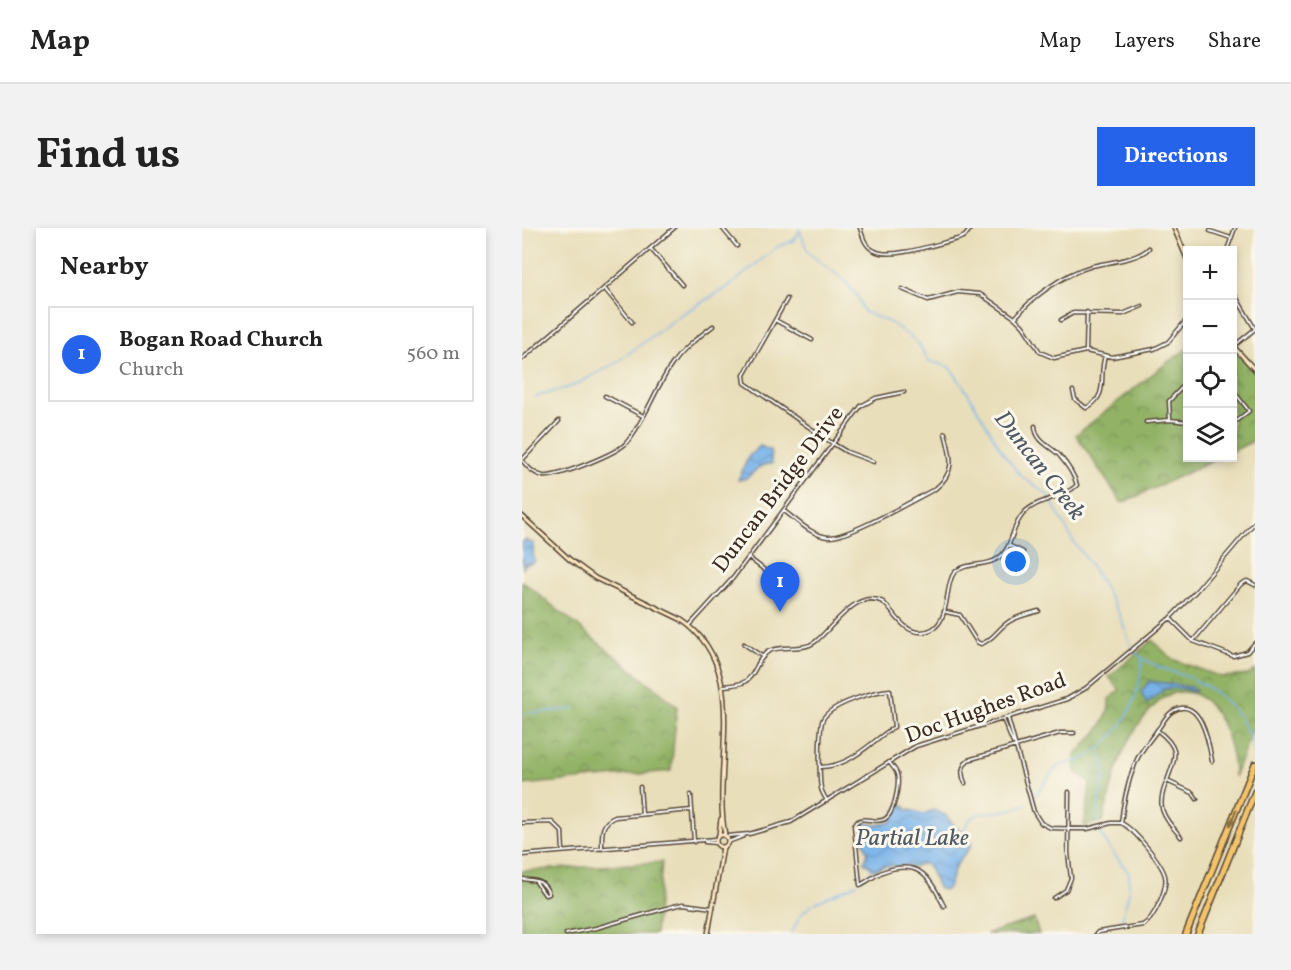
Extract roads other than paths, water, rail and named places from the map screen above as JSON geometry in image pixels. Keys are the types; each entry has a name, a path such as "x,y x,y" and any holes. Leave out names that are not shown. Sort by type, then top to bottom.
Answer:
{"highway":[{"path":"1186,934 1255,764"},
{"path":"1198,934 1255,792"}],"street":[{"path":"522,359 674,228"},
{"path":"722,228 737,246"},
{"path":"860,228 867,246 884,254 958,239 965,236 971,228"},
{"path":"1174,228 1183,249"},
{"path":"1228,246 1235,228"},
{"path":"1210,231 1231,238"},
{"path":"1015,318 1029,302 1074,274 1093,266 1140,255 1149,248"},
{"path":"651,249 682,285"},
{"path":"604,288 632,322"},
{"path":"902,290 928,300 958,292 980,294 1015,318 1023,326 1035,347 1047,356 1061,358 1086,351 1105,356 1121,356 1161,347 1183,324"},
{"path":"1237,297 1255,328 1237,343"},
{"path":"787,299 743,380 832,443 847,452 874,462"},
{"path":"1061,320 1073,313 1124,314 1142,306"},
{"path":"1086,351 1088,312"},
{"path":"775,320 812,340"},
{"path":"559,421 522,460 527,467 543,476 555,475 621,448 643,416 672,364 713,326"},
{"path":"1237,350 1255,370"},
{"path":"1073,390 1075,399 1086,408 1095,402 1102,389 1102,368 1105,356"},
{"path":"1170,420 1169,401 1183,386"},
{"name":"Duncan Bridge Drive","path":"690,625 749,558 861,406 876,398 904,392"},
{"path":"1237,394 1249,411 1237,421"},
{"path":"605,396 643,416"},
{"path":"1146,422 1183,421"},
{"path":"723,686 744,682 751,677 762,657 768,652 809,646 850,608 862,600 877,599 883,602 907,628 922,632 934,628 946,612 950,582 955,572 966,567 988,564 1001,556 1010,546 1018,521 1025,511 1077,485 1060,456 1040,441 1035,426"},
{"path":"784,511 822,535 837,537 857,528 942,484 952,463 945,433"},
{"path":"522,516 569,559 595,578 690,625 708,648 723,686 725,724 719,866 708,934"},
{"name":"Doc Hughes Road","path":"728,843 749,834 791,822 916,746 1067,699 1086,688 1170,618 1255,522"},
{"path":"1010,546 1023,552"},
{"path":"749,558 771,575"},
{"path":"1193,641 1241,584 1247,581 1255,585"},
{"path":"946,612 960,615 977,642 981,644 989,641 1013,619 1039,611"},
{"path":"1170,618 1193,641 1233,656 1247,652 1255,643"},
{"path":"744,644 762,657"},
{"path":"821,767 838,766 894,727 890,690 872,692 831,710 827,714 821,727 821,767 821,789 827,801"},
{"path":"1120,823 1134,764 1143,747 1173,711 1189,710 1200,719 1208,736 1212,760"},
{"path":"1008,717 1014,746 1037,819 1046,826 1087,829 1120,823 1133,830 1163,870 1166,883 1154,913 1147,923 1096,934"},
{"path":"1002,719 1014,746"},
{"path":"1157,730 1169,740 1174,748 1175,757 1161,794 1162,812 1181,837"},
{"path":"965,783 961,773 968,760 1060,733 1074,733"},
{"path":"889,762 898,776 898,784 887,818 862,819 856,821 854,825 860,885 894,868 918,869 931,881 944,906"},
{"path":"1167,781 1193,793 1197,798"},
{"path":"640,787 642,814"},
{"path":"1054,898 1066,890 1071,878 1068,862 1069,792"},
{"path":"691,795 694,842"},
{"path":"522,855 694,842 728,843 723,805"},
{"path":"603,849 602,829 609,819 692,810"},
{"path":"522,823 552,822 562,832 563,851"},
{"name":"Doc Hughes Road","path":"726,836 749,834"},
{"path":"719,835 726,836"},
{"path":"522,879 541,882 546,886 549,894 545,895 536,882"},
{"path":"566,934 683,904 712,908"}],"water":[{"path":"760,446 770,450 772,464 761,466 747,477 738,480 749,456"},
{"path":"525,540 534,544 535,560 533,563 524,565 523,570 522,543"},
{"path":"1149,681 1191,687 1197,692 1180,688 1164,689 1147,704 1141,692"},
{"name":"Partial Lake","path":"900,805 924,814 933,810 945,815 971,843 971,847 957,864 946,890 939,889 925,864 915,867 886,866 874,870 864,862 868,853 861,836 862,825 891,822"}],"waterway":[{"name":"Duncan Creek","path":"799,228 810,254 844,280 857,296 864,312 891,323 912,338 918,343 929,361 950,367 1003,453 1020,475 1048,495 1073,541 1106,590 1119,614 1132,647"},
{"path":"535,397 573,386 616,363 679,316 731,285 777,247 793,241 799,232"},
{"name":"Duncan Creek","path":"1134,651 1161,668 1207,687 1229,704 1245,728 1255,756"},
{"path":"1032,799 1056,768 1082,759 1095,751 1117,730 1126,717 1138,689 1142,659"},
{"path":"522,714 574,709"},
{"path":"1098,822 1098,806 1105,776 1100,749"},
{"path":"962,832 970,819 979,814 1011,810 1026,804"},
{"path":"1099,831 1129,873 1129,892 1121,923"},
{"path":"861,880 874,869"},
{"path":"815,903 857,884"},
{"path":"791,934 801,914 812,905"}],"place":[{"name":"Bogan Road Church","path":"780,612"}]}
